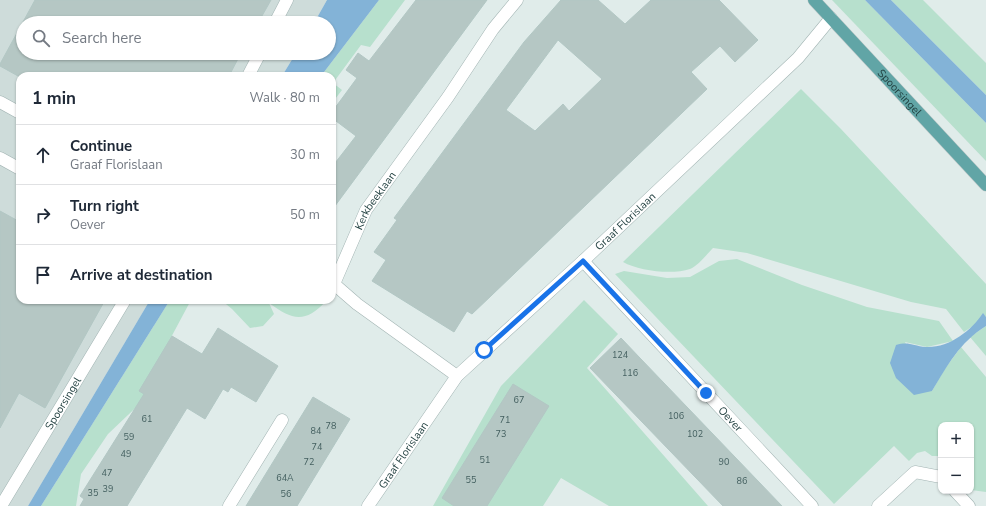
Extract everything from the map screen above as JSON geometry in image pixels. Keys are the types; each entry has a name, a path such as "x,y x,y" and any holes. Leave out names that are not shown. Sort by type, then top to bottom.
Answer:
{"main road":[{"name":"Spoorsingel","path":"814,0 986,185"}],"street":[{"path":"279,16 287,0"},
{"name":"Kerkbeeklaan","path":"336,279 366,210 448,97 492,29 518,0"},
{"name":"Graaf Florislaan","path":"369,506 457,376 583,261 798,58 831,18"},
{"path":"250,72 256,60"},
{"path":"0,102 16,110"},
{"path":"0,158 16,167"},
{"name":"Oever","path":"583,261 812,506"},
{"name":"Kerkbeeklaan","path":"336,286 357,304 457,376"},
{"name":"Spoorsingel","path":"1,506 123,304"},
{"path":"229,506 282,420"},
{"path":"878,506 915,472 938,477"},
{"path":"958,494 969,506"}],"shaded area":[{"path":"0,0 327,0 318,16 16,16 16,60 292,60 284,72 16,72 16,304 148,304 28,506 0,506"}],"green space":[{"path":"379,0 405,0 370,47 361,45 336,79 336,72 324,72 333,60 336,60 336,56"},
{"path":"832,0 865,0 986,123 986,161"},
{"path":"891,0 923,0 986,63 986,95"},
{"path":"336,85 342,90 336,98"},
{"path":"801,89 841,129 986,284 986,317 983,314 976,324 964,332 946,309 911,302 747,253 713,248 699,263 690,269 674,272 646,270 623,262"},
{"path":"737,259 802,285 867,307 939,321 953,341 927,347 905,342 932,391 944,370 961,347 986,377 986,492 974,490 974,422 938,422 938,456 932,456 925,451 917,453 909,461 894,446 834,504 615,274 624,271 667,278 690,277 719,261"},
{"path":"584,300 618,334 587,368 708,506 609,506 561,478 543,506 433,506 501,386"},
{"path":"167,304 189,304 160,358 148,396 108,434 81,474 76,506 41,506"},
{"path":"226,304 269,304 274,314 263,326 250,328"},
{"path":"270,304 323,304 311,313 298,317 292,316"},
{"path":"986,326 986,356 970,337"}],"water":[{"path":"327,0 379,0 336,56 336,16 318,16"},
{"path":"865,0 891,0 986,95 986,123"},
{"path":"292,60 333,60 324,72 284,72"},
{"path":"148,304 167,304 41,506 28,506"},
{"path":"983,313 986,317 986,326 961,347 949,363 932,391 914,395 896,378 890,363 896,345 908,344 935,347 943,345 966,332"}],"building":[{"path":"35,0 271,0 262,16 26,16"},
{"path":"416,0 487,0 336,205 336,162 356,136 336,121 336,107 357,78 346,70 358,53 369,61"},
{"path":"561,0 598,0 625,24 651,0 719,0 758,40 735,62 720,46 691,72 707,89 472,314 467,311 454,332 372,281 386,260 374,252 397,220 394,218 524,42","holes":["558,40 602,79 569,111 563,104 535,131 506,110"]},
{"path":"16,35 16,60 237,60 231,72 16,72 16,75 0,66"},
{"path":"0,211 16,220 16,304 103,304 45,408 19,393 0,428"},
{"path":"218,328 278,366 256,402 231,387 228,392 223,389 205,419 187,408 127,506 80,506 84,499 80,496 144,394 139,391 172,336 202,354"},
{"path":"621,338 782,506 723,506 590,368"},
{"path":"513,384 549,406 487,506 454,506 442,498"},
{"path":"313,397 350,419 297,506 246,506"}],"route":[{"path":"484,350 583,261 706,393"}]}
